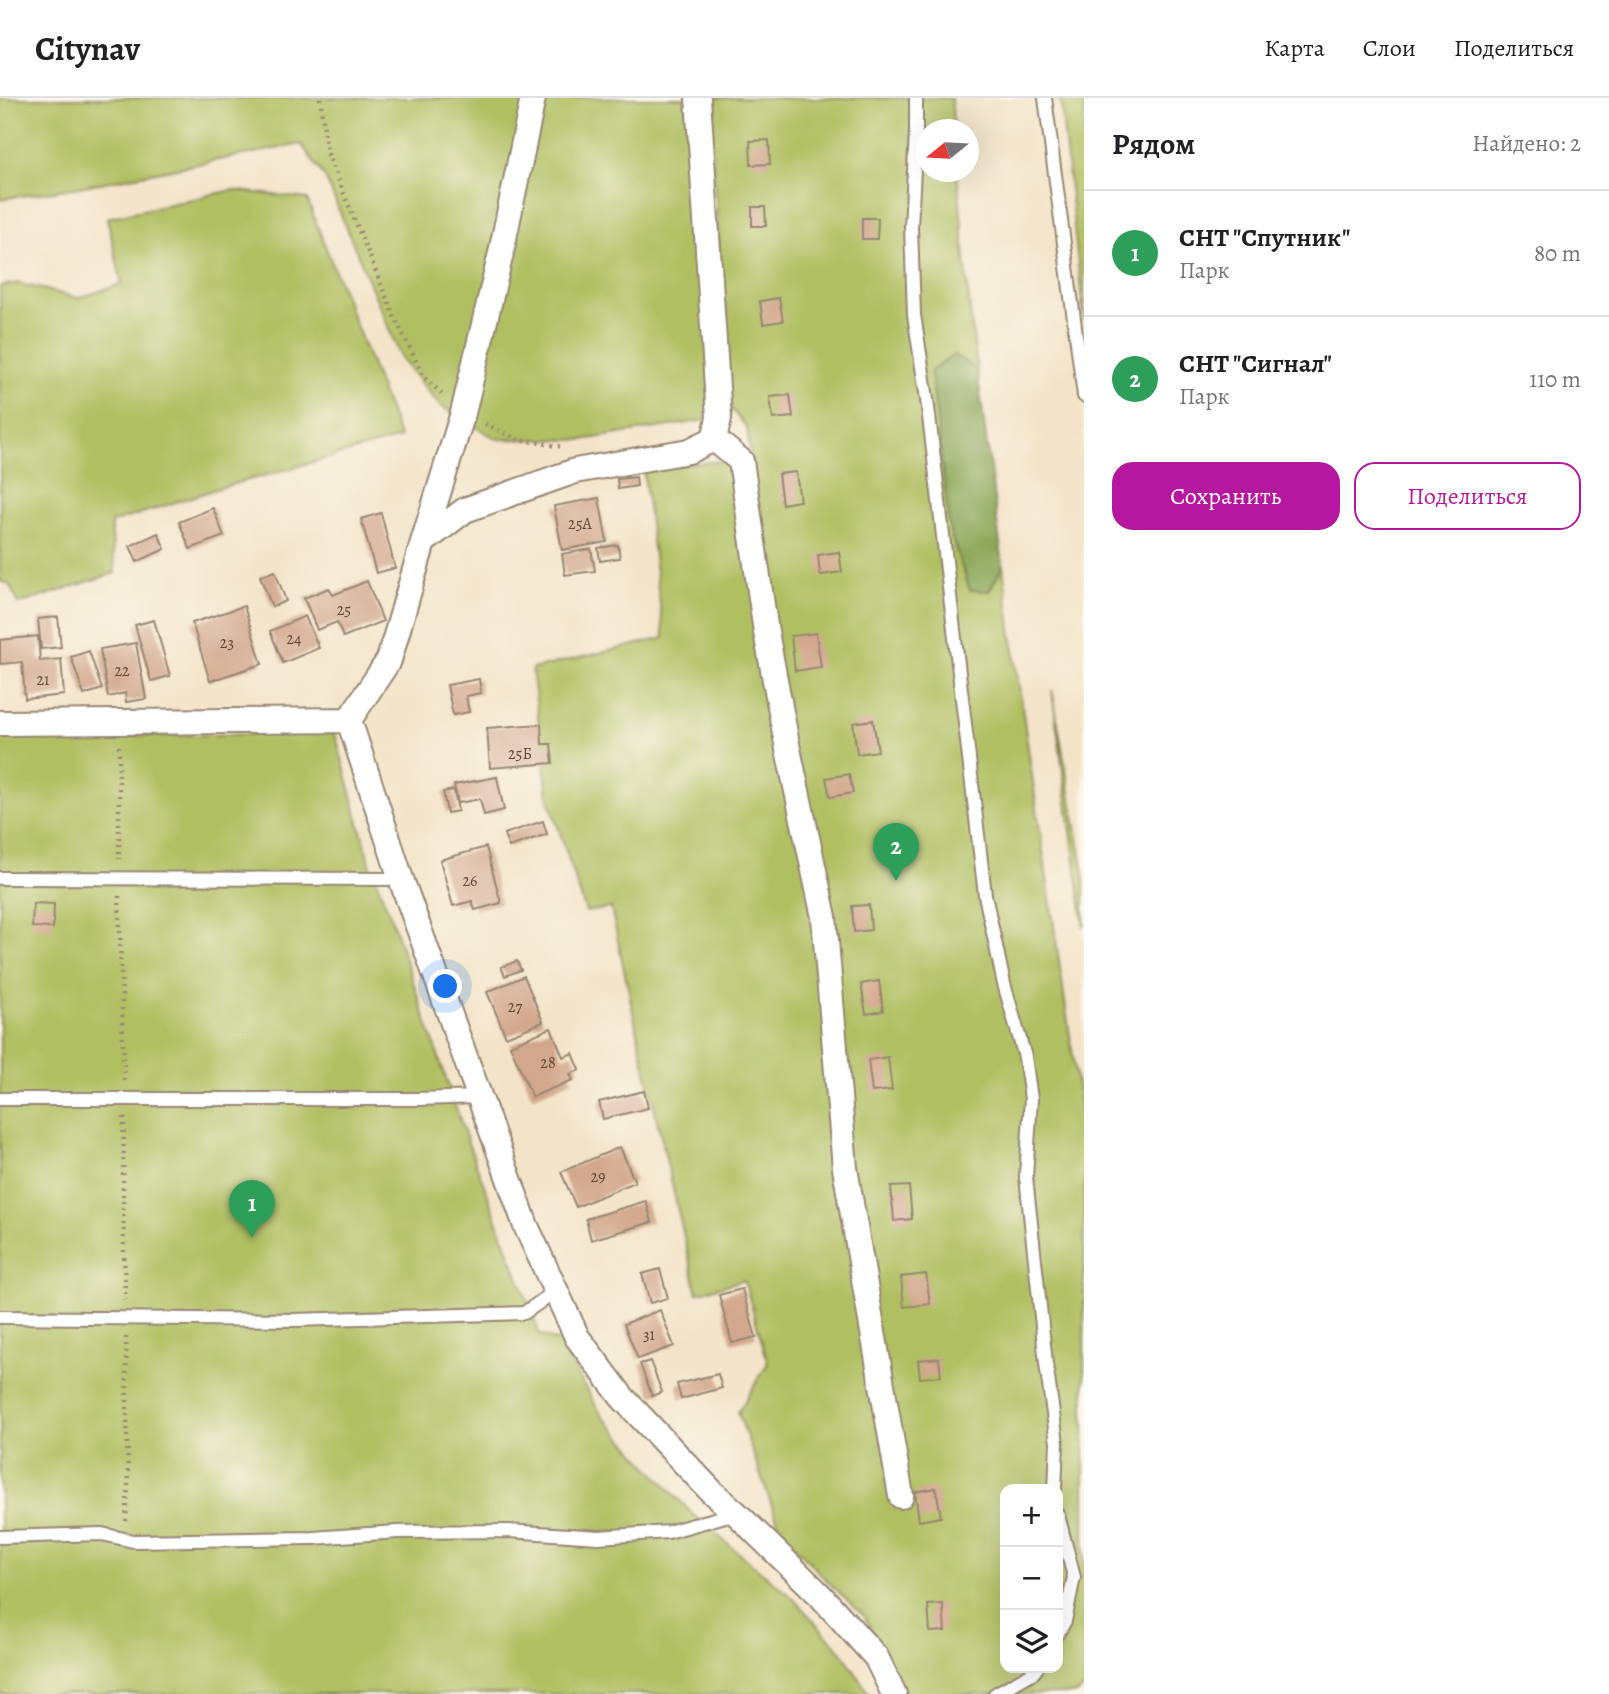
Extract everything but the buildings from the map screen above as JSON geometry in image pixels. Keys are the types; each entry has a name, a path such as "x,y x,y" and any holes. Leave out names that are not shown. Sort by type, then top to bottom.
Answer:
{"street":[{"path":"349,720 389,660 463,414 501,253 533,98"},
{"path":"698,98 719,418 714,439"},
{"path":"423,542 465,510 477,505 575,471 689,451 714,439"},
{"path":"714,439 741,461 766,632 824,917 845,1168 901,1496"},
{"path":"0,723 349,720"},
{"path":"349,720 401,879 526,1226 577,1337 622,1397 712,1492 819,1594 876,1657 894,1694"}],"lane":[{"path":"916,98 911,227 914,315 927,399 985,895 1004,985 1025,1057 1031,1099 1026,1177 1057,1443 1055,1484"},
{"path":"1045,98 1084,396"},
{"path":"0,878 401,879"},
{"path":"0,1099 479,1097"},
{"path":"0,1317 294,1320 524,1313 556,1291"},
{"path":"0,1537 102,1534 133,1541 494,1531 599,1537 668,1532 736,1513"},
{"path":"1063,1534 1074,1577 1063,1624"},
{"path":"995,1694 1032,1673"}],"path":[{"path":"118,722 125,1099 123,1191 128,1487 125,1539"}],"green space":[{"path":"0,98 686,98 719,418 582,440 497,439 440,406 402,360 326,179 301,144 74,188 0,199"},
{"path":"709,98 951,98 953,119 916,119 916,182 958,182 977,370 954,355 931,371 950,532 970,590 989,591 1003,566 1084,1132 1084,1688 1077,1694 905,1694 864,1616 781,1531 738,1412 768,1363 744,1280 697,1293 611,908 586,912 548,796 532,669 664,638 643,467 734,462 769,611 747,428 729,406"},
{"path":"1060,98 1084,98 1084,322 1061,104"},
{"path":"232,190 307,199 400,438 216,489 111,523 115,573 19,604 9,584 0,581 0,286 18,283 78,298 122,284 107,218"},
{"path":"954,355 977,370 1003,566 989,591 970,590 950,532 931,371"},
{"path":"1052,690 1084,873 1084,927"},
{"path":"335,733 371,867 467,1140 540,1335 558,1341 602,1416 692,1514 793,1598 843,1653 869,1694 0,1694 0,738"}],"place":[{"name":"СНТ \"Сигнал\"","path":"896,881"},
{"name":"СНТ \"Спутник\"","path":"252,1238"}]}
